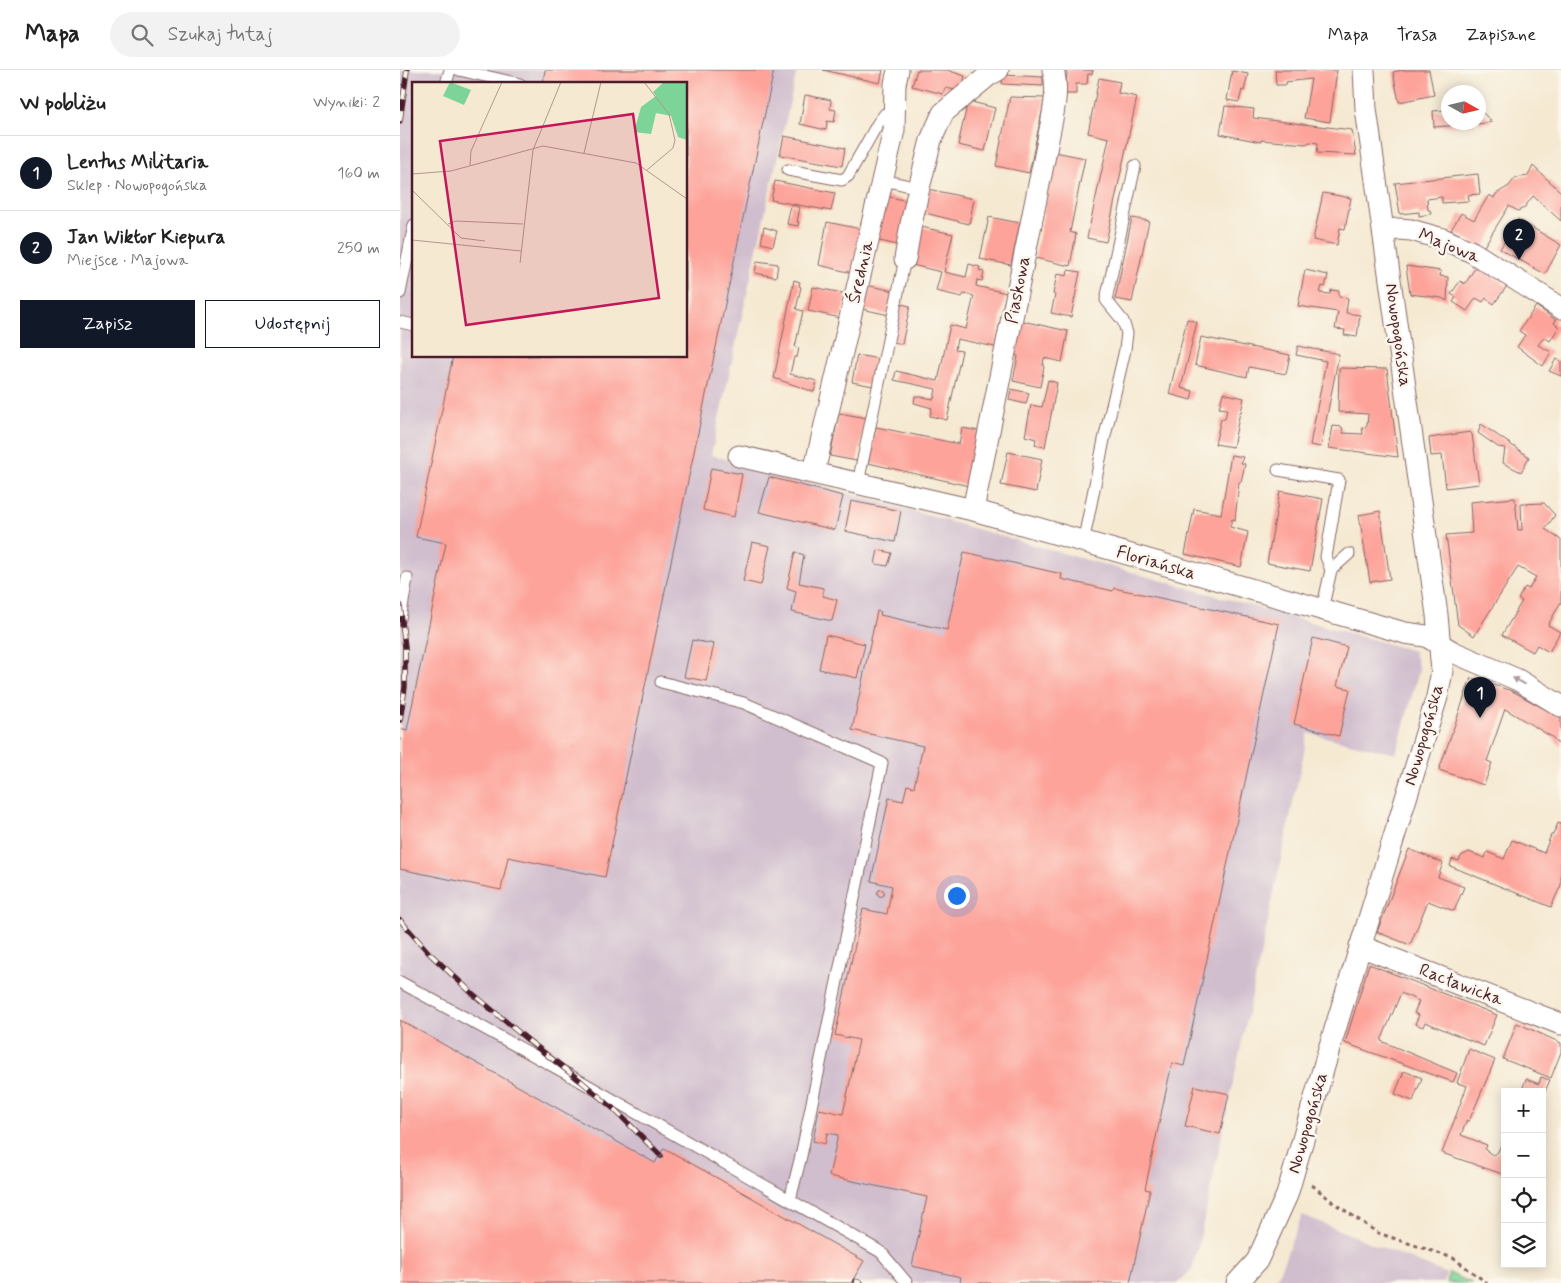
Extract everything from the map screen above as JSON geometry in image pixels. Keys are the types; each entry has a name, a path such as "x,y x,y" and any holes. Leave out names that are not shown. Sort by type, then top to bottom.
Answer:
{"street":[{"name":"Średnia","path":"814,472 894,130 895,84 898,70"},
{"path":"906,259 919,188 932,140 943,114 998,70"},
{"name":"Piaskowa","path":"973,510 1047,145 1055,98 1053,70"},
{"name":"Nowopogońska","path":"1237,1283 1256,1261 1287,1195 1360,946 1437,697 1442,671 1441,644 1366,109 1364,70"},
{"name":"Majowa","path":"1383,231 1411,230 1472,252 1561,308"},
{"name":"Floriańska","path":"738,456 973,510 1322,610 1405,633 1426,636 1453,652 1518,680 1561,706"},
{"name":"Racławicka","path":"1360,946 1561,1024"}],"lane":[{"path":"458,70 487,73 514,82"},
{"path":"788,170 842,180 848,176 878,123 885,114 895,111"},
{"path":"1084,543 1104,440 1125,350 1127,333 1123,321 1106,300 1135,166"},
{"path":"883,180 919,188"},
{"path":"400,293 412,235"},
{"path":"858,483 906,259"},
{"path":"1278,470 1339,480 1326,557 1331,570 1322,610"},
{"path":"1331,570 1349,554"},
{"path":"400,619 408,578"},
{"path":"661,682 744,703 882,763 803,1146 790,1200"},
{"path":"400,982 582,1082 881,1252 907,1283"}],"path":[{"path":"1310,1183 1334,1203 1378,1233 1453,1258 1487,1283"}],"shaded area":[{"path":"400,70 797,70 711,455 1414,651 1419,670 1396,754 1308,733 1198,1247 1192,1269 1178,1283 400,1283"},
{"path":"1302,1215 1447,1274 1444,1283 1275,1283"}],"green space":[{"path":"1449,1273 1472,1283 1447,1283"}],"building":[{"path":"545,70 774,70 605,877 508,857 501,890 400,869 400,728 407,730 446,543 416,537 453,358 688,358 688,82 543,82"},
{"path":"823,70 883,70 880,83"},
{"path":"917,70 947,70 965,76 961,91 945,88 943,94 912,86"},
{"path":"1067,70 1093,70 1092,74 1088,74 1087,84 1076,84 1076,94 1066,94"},
{"path":"1275,70 1337,70 1330,122 1304,118 1311,79 1286,82 1286,85 1276,85"},
{"path":"1429,70 1434,95 1399,102 1393,72"},
{"path":"1232,71 1248,74 1239,102 1227,100"},
{"path":"1003,75 1043,77 1043,86 1002,84"},
{"path":"1099,78 1120,82 1118,93 1137,97 1106,242 1087,238 1109,138 1088,133"},
{"path":"805,95 831,100 830,109 836,110 834,122 827,121 826,130 800,124"},
{"path":"1010,97 1045,98 1029,173 996,166"},
{"path":"968,101 995,108 985,151 958,145"},
{"path":"1225,106 1254,109 1253,118 1352,130 1356,155 1317,153 1318,143 1310,142 1306,144 1261,140 1261,142 1220,134"},
{"path":"1441,110 1441,126 1434,127 1433,111"},
{"path":"1486,116 1492,122 1486,123"},
{"path":"784,136 845,148 842,166 780,155"},
{"path":"1055,152 1085,158 1070,232 1076,234 1070,266 1035,258"},
{"path":"1533,166 1561,192 1561,221 1533,196 1524,208 1518,211 1509,206 1483,248 1451,230 1461,213 1474,220 1489,195 1494,198 1496,194 1509,186 1515,178 1528,176"},
{"path":"1478,174 1480,194 1468,195 1469,201 1442,203 1442,197 1427,199 1428,210 1430,210 1431,214 1419,216 1419,212 1400,214 1395,183"},
{"path":"775,181 835,193 831,211 771,200"},
{"path":"923,188 974,199 969,224 917,211"},
{"path":"1323,193 1351,198 1345,229 1340,228 1337,245 1313,240"},
{"path":"886,196 912,202 901,246 876,240"},
{"path":"791,205 800,207 798,226 787,224"},
{"path":"989,217 1020,223 1011,265 980,259"},
{"path":"1132,218 1149,221 1132,302 1115,299"},
{"path":"1518,219 1561,245 1545,274 1500,249"},
{"path":"827,222 861,229 852,273 819,265"},
{"path":"764,227 777,231 773,246 761,243"},
{"path":"921,227 953,234 944,272 966,277 969,264 980,267 979,270 984,272 982,281 977,280 976,286 1006,293 995,347 957,339 955,350 962,351 947,420 930,416 932,408 914,403 915,396 934,399 936,389 894,380 896,371 938,381 950,325 966,329 974,296 964,294 962,297 936,291 941,272 912,265"},
{"path":"757,261 778,264 776,277 755,273"},
{"path":"1477,265 1507,286 1494,304 1486,298 1483,302 1476,298 1467,311 1453,302 1456,297 1451,294 1460,281 1465,284"},
{"path":"1406,266 1441,271 1440,276 1448,277 1447,301 1442,298 1410,294"},
{"path":"1068,270 1080,272 1071,317 1051,313 1057,274 1067,276"},
{"path":"1305,270 1328,275 1325,287 1322,286 1320,293 1330,294 1331,290 1339,291 1339,297 1348,298 1346,313 1360,315 1357,337 1344,335 1345,330 1335,329 1338,312 1298,306"},
{"path":"794,280 800,282 799,286 801,287 796,309 803,311 795,347 799,348 797,357 794,357 790,374 817,381 814,392 774,378"},
{"path":"866,285 894,291 889,315 862,309"},
{"path":"813,287 847,294 841,318 808,311"},
{"path":"901,304 910,306 902,344 893,342"},
{"path":"1536,306 1556,320 1554,323 1559,327 1550,341 1544,337 1538,345 1551,352 1543,366 1517,347 1525,335 1519,331"},
{"path":"1187,319 1197,322 1181,388 1193,391 1191,400 1169,394"},
{"path":"1022,321 1068,331 1062,362 1044,358 1040,387 1013,381 1018,356 1014,355"},
{"path":"1201,337 1290,355 1286,374 1249,367 1247,377 1195,365"},
{"path":"1298,346 1339,354 1321,447 1310,445 1326,361 1296,355"},
{"path":"857,355 879,359 873,386 852,382"},
{"path":"1556,359 1561,361 1561,376 1549,371"},
{"path":"1339,368 1387,369 1398,457 1329,448 1333,426 1342,427 1343,433 1363,434 1362,427 1367,426 1368,414 1338,412"},
{"path":"1048,380 1057,383 1045,447 1035,445 1036,439 1025,436 1031,405 1042,407"},
{"path":"1011,389 1029,393 1026,404 1009,400"},
{"path":"1223,393 1244,398 1233,447 1215,444 1221,419 1225,419 1227,409 1219,408"},
{"path":"839,413 867,418 857,461 830,456"},
{"path":"1481,424 1529,457 1521,472 1503,463 1505,448 1498,447 1478,433"},
{"path":"876,427 959,444 962,428 979,431 969,486 868,463"},
{"path":"1470,432 1472,434 1479,484 1446,488 1442,455 1431,456 1429,438"},
{"path":"1008,452 1042,459 1036,492 1001,485"},
{"path":"1231,455 1243,457 1241,463 1245,464 1241,482 1239,482 1235,520 1232,519 1230,527 1248,532 1241,567 1185,554 1194,509 1221,514"},
{"path":"711,468 742,474 734,517 703,510"},
{"path":"769,477 843,496 835,530 759,512"},
{"path":"1280,491 1323,499 1310,571 1267,563"},
{"path":"1515,498 1518,530 1522,530 1521,504 1544,503 1555,515 1545,529 1561,540 1561,602 1548,625 1560,632 1549,652 1537,645 1533,652 1502,635 1522,601 1518,599 1525,587 1529,589 1536,577 1518,567 1474,636 1458,625 1446,535 1472,533 1470,502"},
{"path":"851,501 901,511 895,542 845,531"},
{"path":"1380,511 1390,579 1370,582 1359,515"},
{"path":"752,542 770,546 761,585 743,581"},
{"path":"878,550 892,553 888,566 875,564"},
{"path":"795,552 804,555 799,583 823,588 823,596 837,600 832,621 792,612 796,591 787,588"},
{"path":"964,552 1062,574 1061,579 1113,591 1114,588 1279,624 1184,1066 1172,1063 1145,1189 1150,1190 1130,1283 960,1283 961,1277 912,1266 927,1197 829,1176 838,1135 827,1133 825,1144 813,1141 819,1109 843,1114 859,1040 835,1035 863,909 887,914 892,886 871,881 889,798 903,801 907,785 914,787 923,746 852,730 877,611 881,612 880,615 947,630"},
{"path":"826,635 865,644 857,678 819,669"},
{"path":"1313,638 1347,647 1337,686 1350,689 1339,736 1294,724"},
{"path":"692,640 714,644 706,681 684,677"},
{"path":"1471,678 1512,691 1561,718 1561,747 1552,737 1505,709 1487,761 1492,763 1484,785 1439,770"},
{"path":"1558,823 1561,824 1561,885 1551,907 1450,866 1452,859 1459,861 1461,856 1469,852 1485,858 1487,852 1504,859 1512,840 1544,853"},
{"path":"1409,849 1443,863 1438,877 1464,887 1454,911 1428,901 1410,945 1377,932"},
{"path":"881,890 884,893 881,896 878,893"},
{"path":"1369,964 1497,1015 1484,1046 1425,1022 1423,1027 1415,1024 1419,1015 1414,1013 1419,1001 1401,993 1381,1041 1457,1073 1453,1082 1345,1043"},
{"path":"400,1020 655,1163 664,1148 864,1261 851,1283 400,1283"},
{"path":"1517,1023 1561,1043 1561,1052 1551,1078 1503,1059"},
{"path":"1469,1049 1495,1060 1469,1121 1467,1120 1461,1135 1487,1145 1485,1150 1493,1155 1498,1152 1501,1145 1501,1174 1442,1153 1467,1086 1457,1083"},
{"path":"1404,1071 1422,1078 1413,1101 1395,1094"},
{"path":"1541,1077 1550,1080 1546,1089 1523,1088 1526,1079 1539,1084"},
{"path":"1195,1086 1229,1094 1220,1134 1185,1126"}],"railway":[{"path":"400,121 407,70"},
{"path":"400,605 405,647 405,687 400,720"},
{"path":"400,920 429,953 473,994 615,1110 661,1156"},
{"path":"855,1281 861,1283"}],"place":[{"name":"Jan Wiktor Kiepura","path":"1519,260"},
{"name":"Lentus Militaria","path":"1480,718"}]}
